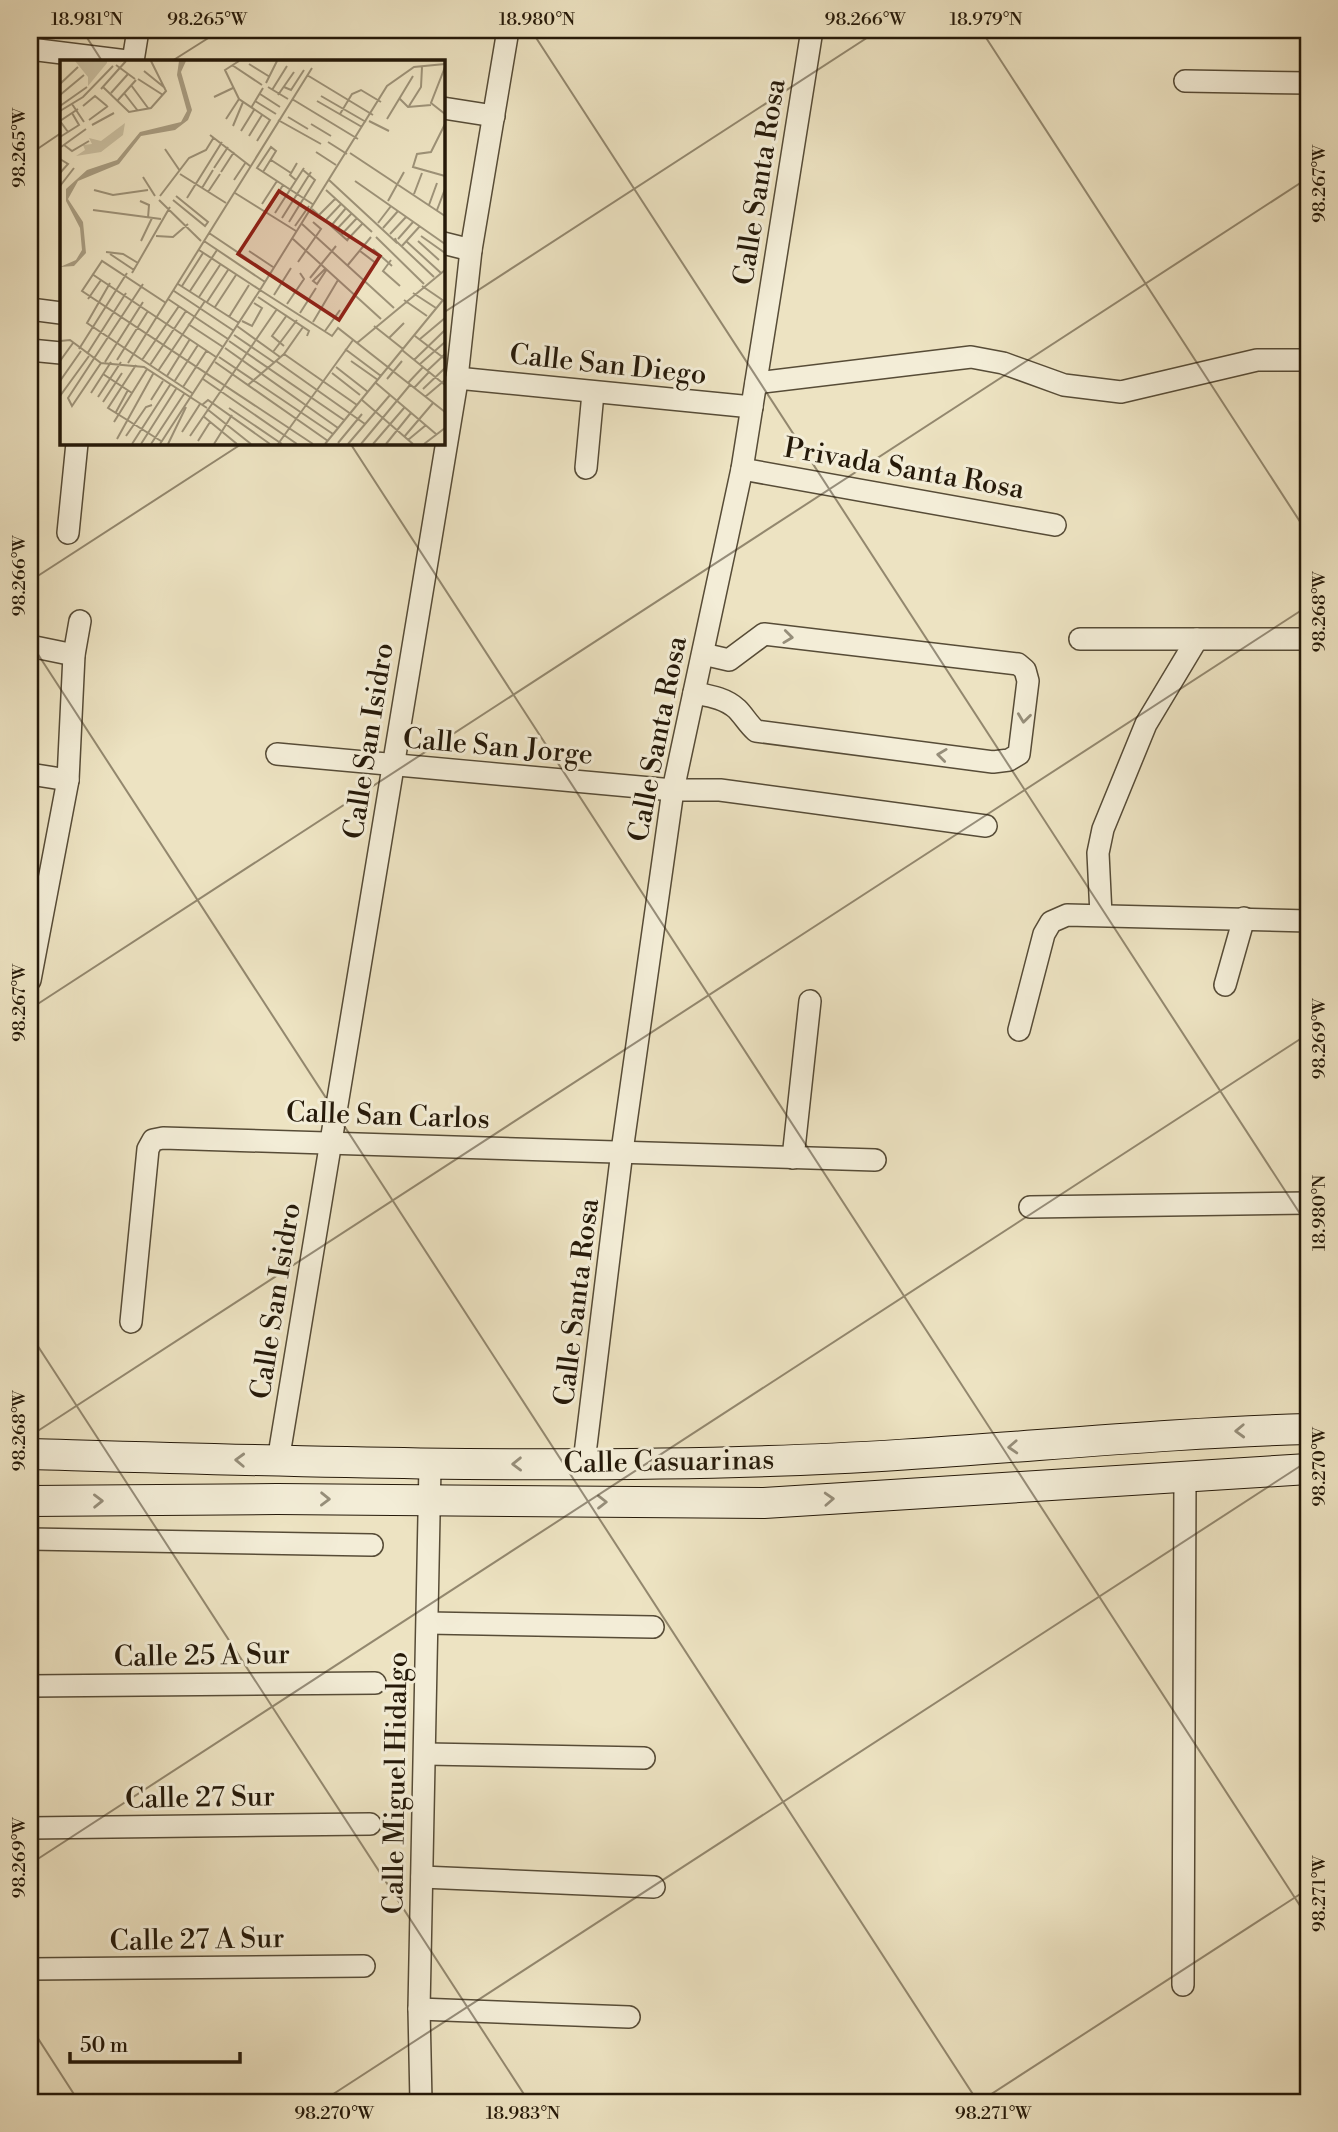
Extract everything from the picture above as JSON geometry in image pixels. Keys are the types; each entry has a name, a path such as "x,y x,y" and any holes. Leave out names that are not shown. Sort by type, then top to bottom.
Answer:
{"main road":[{"name":"Calle Casuarinas","path":"30,1454 430,1466 771,1461 1126,1441 1216,1432 1308,1429"},
{"name":"Calle Casuarinas","path":"30,1501 764,1503 1308,1469"}],"street":[{"path":"133,60 138,30"},
{"name":"Calle San Isidro","path":"444,436 471,250 509,30"},
{"name":"Calle Santa Rosa","path":"584,1462 622,1151 673,790 743,468 812,30"},
{"path":"30,49 119,60"},
{"path":"1185,81 1308,83"},
{"path":"444,108 494,116"},
{"path":"444,243 471,250"},
{"path":"30,309 60,313"},
{"path":"30,350 60,353"},
{"path":"756,383 971,358 1003,363 1064,385 1121,392 1257,360 1308,360"},
{"name":"Calle San Diego","path":"452,384 752,407"},
{"path":"586,468 593,393"},
{"path":"68,533 77,444"},
{"name":"Calle San Isidro","path":"278,1461 393,767 443,444"},
{"name":"Privada Santa Rosa","path":"743,468 1055,525"},
{"path":"30,980 36,904 68,780 74,655 80,621"},
{"path":"694,693 723,699 740,711 756,731 993,762 1009,760 1019,754 1028,681 1026,670 1018,664 764,634 729,660 703,654"},
{"path":"1080,639 1308,639"},
{"path":"1101,915 1098,853 1103,829 1146,724 1197,639"},
{"path":"30,646 74,655"},
{"name":"Calle San Jorge","path":"277,754 393,767 673,790 720,790 986,826"},
{"path":"30,774 68,780"},
{"path":"1019,1030 1044,934 1051,922 1067,915 1308,919"},
{"path":"1225,985 1244,918"},
{"path":"793,1158 810,1001"},
{"name":"Calle San Carlos","path":"131,1322 148,1149 153,1140 163,1138 331,1142 874,1160"},
{"path":"1030,1207 1308,1203"},
{"name":"Calle Miguel Hidalgo","path":"421,2102 419,2009 430,1466"},
{"path":"1183,1985 1185,1478"},
{"path":"30,1539 372,1545"},
{"path":"428,1623 653,1627"},
{"name":"Calle 25 A Sur","path":"30,1686 375,1682"},
{"path":"426,1754 644,1758"},
{"name":"Calle 27 Sur","path":"30,1828 370,1824"},
{"path":"422,1877 654,1888"},
{"name":"Calle 27 A Sur","path":"30,1969 364,1966"},
{"path":"419,2009 629,2017"}]}
